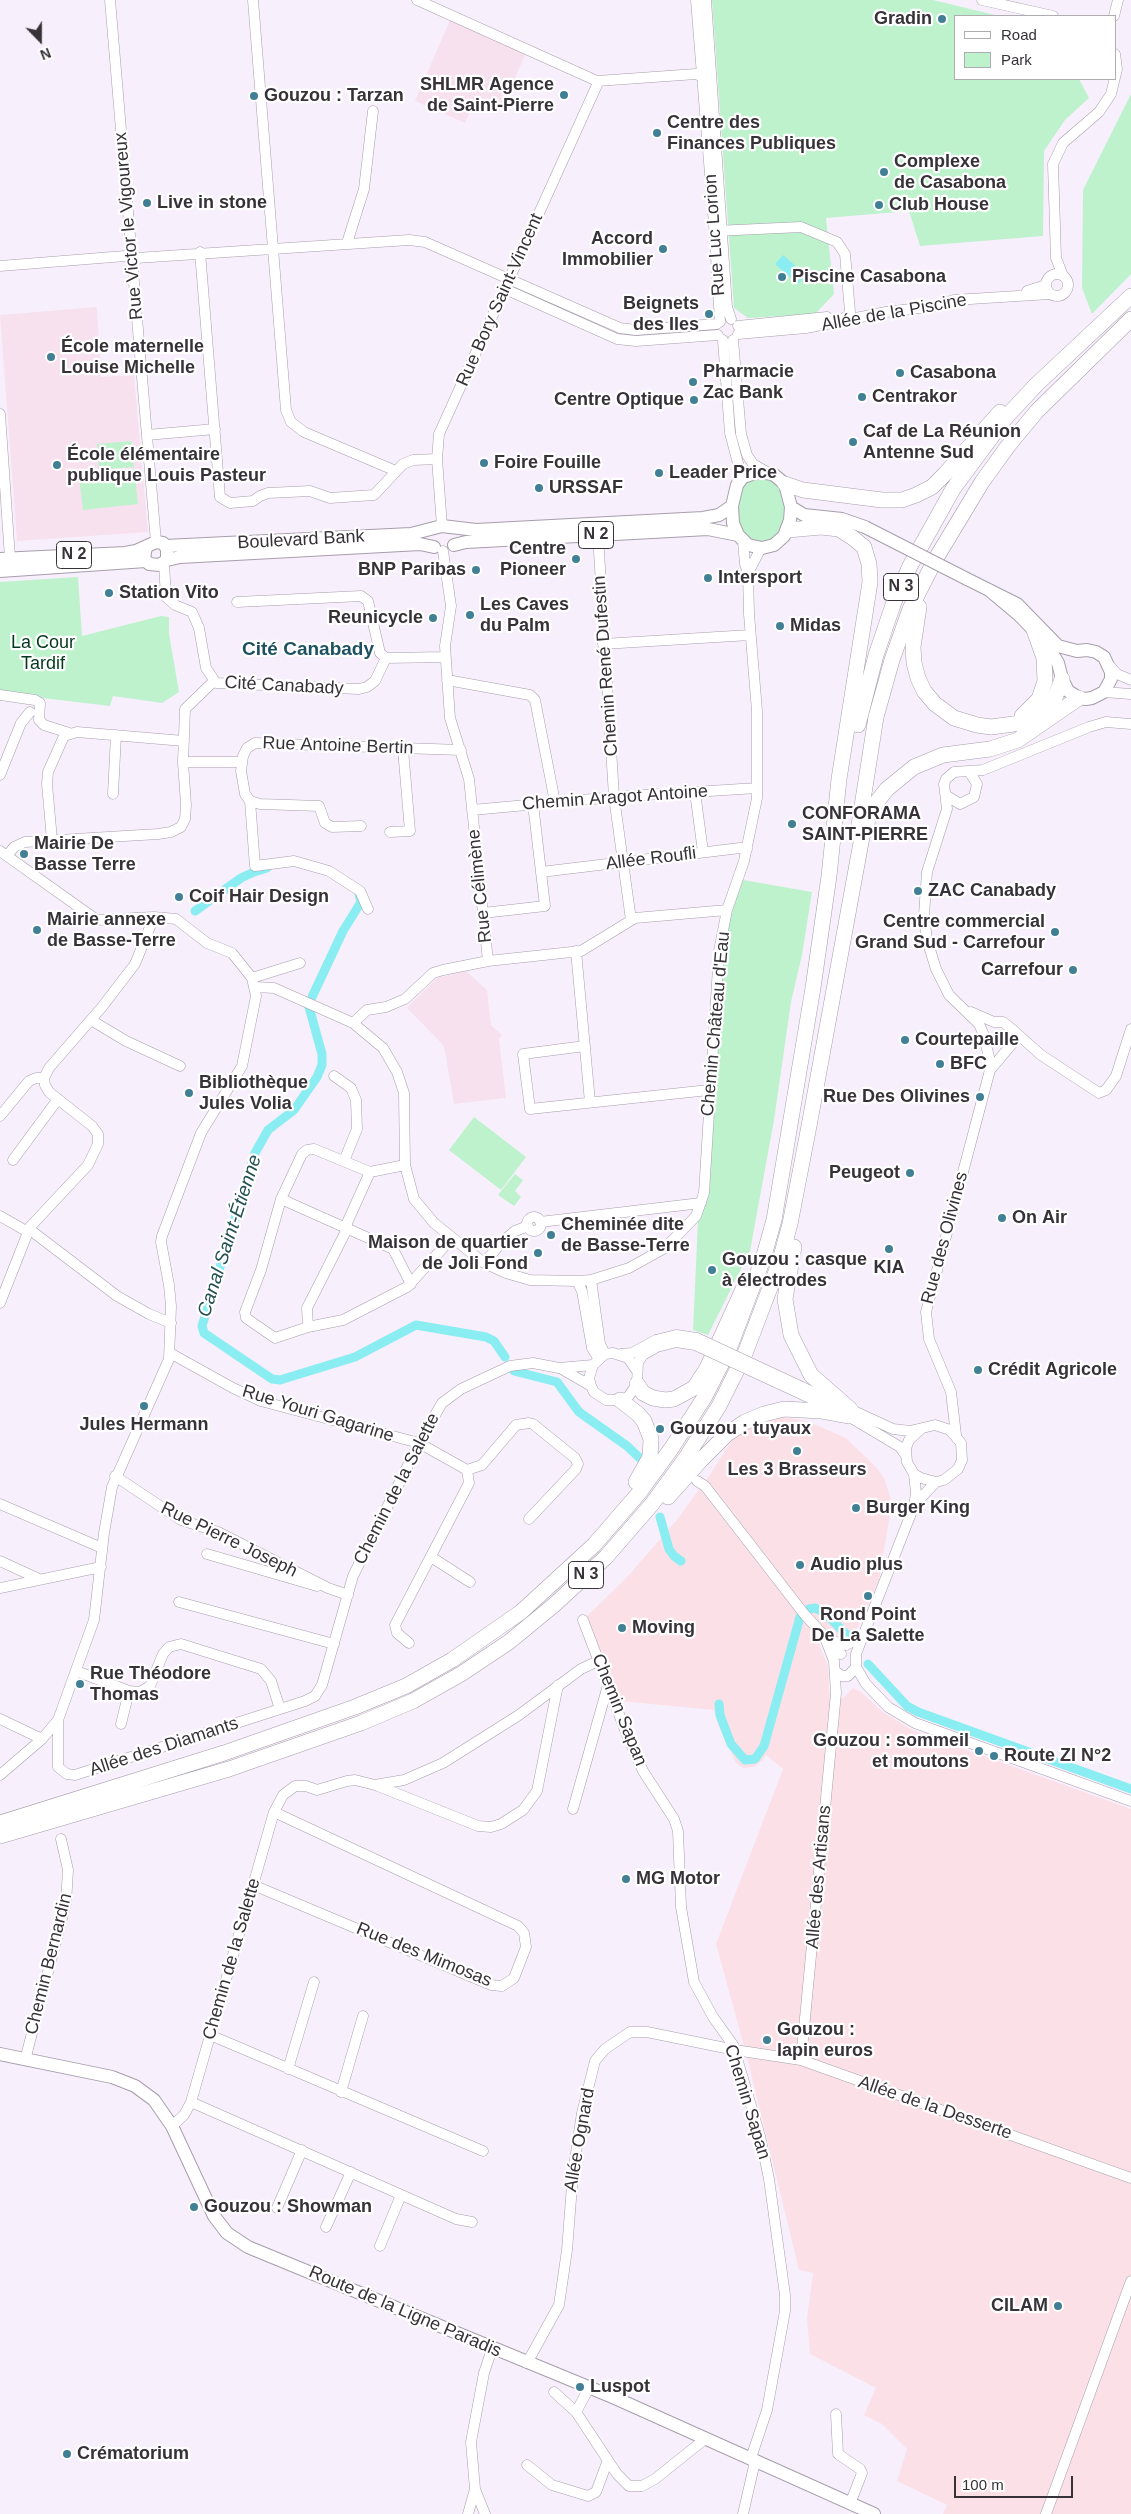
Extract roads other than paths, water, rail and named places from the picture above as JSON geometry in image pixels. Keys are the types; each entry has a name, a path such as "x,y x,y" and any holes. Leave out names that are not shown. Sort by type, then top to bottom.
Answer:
{"highway":[{"name":"N 3","path":"785,484 803,490 882,500 902,500 932,487 1038,370 1067,344 1131,295"},
{"name":"N 3","path":"817,951 860,713 876,655 910,566 953,489 1008,416 1037,384 1131,295"},
{"name":"N 3","path":"833,990 876,716 892,660 910,609 935,560 982,482 1014,439 1037,410 1131,319"},
{"name":"N 3","path":"0,1823 224,1753 355,1707 430,1673 499,1628 543,1593 594,1546 639,1494 672,1449 704,1398 729,1349 763,1259 774,1220 829,876 839,779 870,582 869,564 864,548 839,530 821,527 788,530"},
{"name":"N 3","path":"935,560 915,623 914,663 924,691 935,704 954,718 977,725 1006,726 1021,723 1041,712 1056,698 1062,676"},
{"name":"N 3","path":"1006,726 1028,711 1042,691 1044,658 1034,630"},
{"name":"N 3","path":"0,1836 229,1769 361,1723 413,1701 461,1674 509,1642 554,1606 606,1557 652,1504 685,1459 719,1406 744,1356 779,1264 790,1224 862,837 872,808 887,789 902,775 929,760 943,755 1005,746 1018,740 1079,698"},
{"path":"809,1126 805,1200 790,1263 785,1299 788,1322 795,1347 811,1376 849,1413"},
{"path":"637,1377 643,1393 653,1398 674,1399 694,1388 707,1368 732,1310 761,1256 774,1220"},
{"path":"499,1628 585,1542 639,1478 646,1467 652,1447 648,1429 638,1414 620,1400"},
{"path":"606,1557 665,1500 700,1460 727,1434 745,1422 764,1414 784,1410 849,1413"}],"main road":[{"path":"741,538 733,523 732,506 737,485 743,477 751,473 767,472 779,478 785,484 791,507 788,530 779,541 761,548"},
{"name":"Boulevard Bank","path":"5,558 126,553 156,545 411,534 442,528 476,530 700,518 720,515 732,506"},
{"name":"N 3","path":"791,507 804,515 842,519 865,527 1017,604 1052,643 1077,651"},
{"name":"N 3","path":"788,530 824,517"},
{"path":"442,528 455,534 443,547 431,536 442,528"},
{"name":"Boulevard Bank","path":"165,562 180,557 420,544 443,547 466,542 708,529 741,538"},
{"name":"N 2","path":"741,538 748,544 761,548"},
{"path":"146,561 144,554 156,545 168,553 165,562"},
{"name":"N 2","path":"0,571 146,561 156,566 165,562"},
{"name":"N 3","path":"989,590 1034,630"},
{"path":"1034,630 1053,652 1062,676 1068,691 1079,698 1092,698 1104,692 1110,680 1109,665 1104,657 1096,652 1087,650 1077,651 1064,664 1062,676"},
{"name":"Route de la Ligne Paradis","path":"0,2054 112,2076 135,2086 154,2100 172,2126 211,2210 227,2233 248,2247 589,2388 874,2514"}],"street":[{"name":"Rue Victor le Vigoureux","path":"110,0 156,545"},
{"path":"254,0 286,410 291,422 304,432 396,471"},
{"path":"417,0 596,81 696,74 702,76 710,84"},
{"name":"Rue Luc Lorion","path":"696,0 702,76 741,434 753,464 767,472"},
{"name":"Rue Luc Lorion","path":"706,0 718,230 719,323 730,332"},
{"path":"982,0 1049,15"},
{"path":"1114,15 1118,0"},
{"path":"1116,62 1116,74"},
{"path":"1056,258 1067,282 1067,290 1058,296 1050,294 1046,285 1052,276 1056,258 1052,164 1063,142 1098,112 1112,94 1115,80"},
{"name":"Rue Bory Saint-Vincent","path":"442,528 437,459 439,434 597,85 596,81"},
{"path":"347,243 364,189 373,111"},
{"path":"718,230 801,226 837,242 843,248 850,312 849,315 840,320"},
{"path":"0,266 125,256 409,240 425,242 620,328 636,330 719,323 730,332"},
{"path":"200,252 220,497 230,503 253,502 260,496 268,493 310,491 330,498 374,496 396,471 413,460 437,459"},
{"path":"1052,276 1063,276"},
{"name":"Allée de la Piscine","path":"730,332 953,297 1026,291 1046,285"},
{"path":"505,289 617,339 636,341 730,332"},
{"name":"Allée de la Piscine","path":"730,332 806,328 840,320 936,306 954,300 1050,294"},
{"name":"Rue Luc Lorion","path":"730,332 730,433 739,467 737,485"},
{"path":"0,414 5,558"},
{"path":"147,435 215,429"},
{"name":"Chemin René Dufestin","path":"598,535 603,644 614,797 631,920"},
{"name":"Chemin Château d'Eau","path":"254,983 274,988 354,1023 383,1048 401,1084 405,1108 405,1165 414,1199 421,1210 484,1263 506,1273 530,1280 591,1280 628,1268 660,1252 685,1230 696,1216 704,1194 719,951 727,910 747,849 757,788 757,711 750,635 748,573 741,538"},
{"name":"Rue Célimène","path":"443,547 452,606 445,657 450,718 469,779 488,961"},
{"path":"748,573 761,548"},
{"name":"Cité Canabady","path":"165,562 166,597 175,605 187,608 192,612 199,628 206,668 214,681 225,685 359,689 375,682 386,658"},
{"path":"236,602 361,596 368,601 380,653 386,658 445,657"},
{"path":"603,644 750,635"},
{"path":"1109,665 1116,674 1131,680"},
{"path":"447,680 530,695 535,700 555,802"},
{"path":"0,1775 42,1739 58,1720 94,1620 107,1512 115,1476 166,1369 170,1353 169,1285 161,1242 162,1236 201,1134 242,1066 250,1033 254,983 232,953 207,943 176,919 154,917 97,920 4,854 20,843 171,832 180,827 185,819 183,762 185,710 214,681"},
{"path":"1104,692 1131,694"},
{"path":"0,696 35,700 40,703 39,720 44,725 69,732 184,741"},
{"path":"0,775 21,723 30,712"},
{"path":"1042,1055 1023,1048 993,1051 988,1048 984,1042 979,1024 949,995 936,969 927,940 924,915 927,872 947,809 947,796 944,784 949,775 959,770 970,773 992,766 1106,722 1131,724"},
{"path":"52,840 47,784 48,772 60,742 69,732"},
{"path":"113,794 116,735"},
{"name":"Rue Antoine Bertin","path":"368,909 360,891 329,871 294,861 255,866 250,801 246,794 241,771 247,748 254,743 461,750"},
{"path":"390,832 410,831 403,749"},
{"path":"183,762 242,762"},
{"path":"940,832 960,804 974,797 977,784 992,766"},
{"path":"970,773 977,784"},
{"name":"Chemin Aragot Antoine","path":"472,810 614,797 757,788"},
{"path":"695,792 703,852"},
{"path":"947,796 960,804"},
{"path":"250,801 260,804 319,806 325,824 332,827 361,826"},
{"path":"483,913 545,906 533,804"},
{"name":"Allée Roufli","path":"541,872 703,852 747,849"},
{"path":"354,1023 367,1010 386,1007 406,999 433,973 488,961 587,949 631,920 727,910"},
{"path":"0,1303 28,1230 88,1165 98,1144 98,1134 92,1126 58,1099 45,1085 44,1078 49,1068 91,1020 135,964 154,917"},
{"path":"576,951 590,1102"},
{"path":"254,983 300,962"},
{"path":"960,1007 994,1022 1003,1022 1042,1055 1099,1093 1106,1090 1116,1076 1131,1029"},
{"path":"91,1020 126,1041 180,1066"},
{"path":"983,1034 987,1026 994,1022"},
{"path":"990,1070 1007,1050 1014,1038 1013,1030"},
{"path":"585,1046 523,1054 530,1109 709,1090"},
{"path":"988,1048 990,1070"},
{"name":"Rue des Olivines","path":"956,1435 951,1392 929,1339 926,1312 990,1070"},
{"path":"334,1076 351,1088 356,1097 357,1129 344,1162"},
{"path":"0,1116 29,1081 36,1078 44,1078"},
{"path":"13,1160 34,1129 58,1099"},
{"path":"405,1165 370,1172 314,1148 302,1154 281,1199 261,1270 245,1312 246,1318 275,1338 308,1326 352,1316 411,1284 452,1238"},
{"path":"308,1326 307,1308 347,1229 347,1222 370,1172"},
{"path":"281,1199 393,1248 411,1284"},
{"path":"484,1263 503,1241 515,1231 528,1226 533,1230 537,1230 540,1222 701,1203"},
{"path":"0,1216 28,1230 117,1296 149,1314 170,1323"},
{"path":"591,1280 600,1344 599,1359 589,1378 594,1392 606,1400 620,1400 628,1397 637,1377 638,1362 656,1343"},
{"path":"577,1281 582,1291 593,1352 599,1359"},
{"path":"599,1359 632,1353 676,1335 697,1338 849,1413 893,1429 910,1431 935,1425 948,1414 953,1404"},
{"name":"Rue Youri Gagarine","path":"170,1353 219,1381 261,1401 419,1444 467,1470"},
{"path":"621,1354 634,1364 637,1377"},
{"name":"Chemin de la Salette","path":"315,1696 322,1685 353,1576 419,1444 442,1403 461,1389 520,1363 559,1368 599,1359"},
{"name":"Chemin de la Salette","path":"559,1368 591,1386"},
{"path":"849,1413 900,1447 914,1474 916,1493 914,1506"},
{"path":"409,1643 397,1633 395,1625 469,1483 467,1470 482,1465 516,1426 533,1424 575,1458 578,1464 576,1469 529,1519"},
{"path":"914,1506 936,1482 952,1475 962,1460 961,1443 956,1435 950,1430 935,1425"},
{"path":"906,1456 909,1440 921,1428"},
{"path":"914,1474 928,1481 936,1482"},
{"name":"Rue Pierre Joseph","path":"115,1476 181,1520 218,1532 328,1588 348,1595"},
{"path":"698,1481 705,1486 768,1570 825,1638 888,1706 915,1723 1131,1801"},
{"path":"0,1504 102,1548"},
{"name":"Allée des Artisans","path":"801,2060 836,1693 845,1661 861,1638 914,1506"},
{"path":"207,1554 309,1585 328,1588"},
{"path":"431,1557 470,1582"},
{"path":"0,1561 39,1579"},
{"path":"0,1588 101,1566"},
{"path":"179,1602 334,1644"},
{"name":"Chemin Sapan","path":"583,1620 644,1771 674,1819 678,1831 682,1907 694,1982 705,2004 735,2050 769,2178 785,2295 783,2330 773,2370 767,2410 752,2455 754,2466 743,2514"},
{"path":"825,1638 846,1644 861,1638"},
{"path":"76,1671 129,1691 140,1692 147,1690 150,1686 163,1654 169,1647 181,1644 262,1669 271,1681 280,1709"},
{"path":"375,1785 404,1780 443,1763 519,1714 558,1685 598,1661"},
{"path":"845,1661 847,1676 866,1684"},
{"name":"Allée des Artisans","path":"836,1693 847,1676"},
{"path":"375,1785 472,1824 490,1827 501,1824 523,1810 537,1791 558,1685"},
{"path":"573,1809 608,1685"},
{"path":"121,1724 129,1691"},
{"name":"Allée des Diamants","path":"58,1720 58,1766 67,1774 75,1775 315,1696"},
{"path":"0,1719 42,1739"},
{"name":"Chemin de la Salette","path":"172,2126 184,2115 191,2102 274,1812 289,1789 306,1786 318,1790 340,1782 355,1780 375,1785"},
{"name":"Rue des Mimosas","path":"253,1885 491,1985 502,1986 514,1978 526,1947 524,1933 518,1926 274,1812"},
{"name":"Chemin Bernardin","path":"25,2060 66,1903 68,1870 61,1839"},
{"path":"288,2069 314,1982"},
{"path":"340,2092 363,2016"},
{"name":"Allée Ognard","path":"527,2363 559,2305 566,2257 572,2173 582,2113 595,2061 599,2054 616,2040 630,2032 638,2031 735,2050"},
{"path":"210,2035 340,2092 483,2151"},
{"name":"Allée de la Desserte","path":"735,2050 801,2060 1131,2178"},
{"path":"191,2102 456,2219 472,2222"},
{"path":"277,2208 302,2150"},
{"path":"326,2228 351,2172"},
{"path":"380,2246 402,2195"},
{"path":"1046,2514 1131,2281"},
{"path":"485,2514 475,2488 471,2429 492,2349"},
{"path":"576,2412 589,2388"},
{"path":"554,2392 576,2412 626,2484 634,2487 642,2486 655,2479 705,2439"},
{"path":"836,2414 838,2454 860,2469 862,2473 850,2504"},
{"path":"527,2465 552,2485 588,2496 596,2492 608,2460"},
{"path":"468,2514 475,2488"}],"water":[{"path":"783,255 806,275 798,284 775,264"}],"waterway":[{"name":"Canal Saint-Étienne","path":"195,911 241,878 267,868"},
{"name":"Canal Saint-Étienne","path":"312,997 343,931 361,902 359,894"},
{"name":"Canal Saint-Étienne","path":"309,1007 322,1054 322,1065 317,1077 294,1110 268,1130 255,1153 202,1326 204,1333 272,1379 280,1380 355,1357 416,1325 486,1337 494,1341 505,1357"},
{"name":"Canal Saint-Étienne","path":"514,1371 557,1382 579,1412 627,1446 643,1461"},
{"name":"Canal Saint-Étienne","path":"660,1517 669,1549 681,1561"},
{"name":"Canal Saint-Étienne","path":"809,1609 815,1608 825,1613 846,1634"},
{"name":"Canal Saint-Étienne","path":"719,1704 720,1715 731,1744 745,1760 755,1759 764,1746 800,1617"},
{"name":"Canal Saint-Étienne","path":"868,1664 907,1706 918,1712 1131,1789"}],"place":[{"name":"Gradin","path":"942,19"},
{"name":"SHLMR Agence de Saint-Pierre","path":"564,95"},
{"name":"Gouzou : Tarzan","path":"254,96"},
{"name":"Centre des Finances Publiques","path":"657,133"},
{"name":"Complexe de Casabona","path":"884,172"},
{"name":"Live in stone","path":"147,203"},
{"name":"Club House","path":"879,205"},
{"name":"Accord Immobilier","path":"663,249"},
{"name":"Piscine Casabona","path":"782,277"},
{"name":"Beignets des Iles","path":"709,314"},
{"name":"École maternelle Louise Michelle","path":"51,357"},
{"name":"Casabona","path":"900,373"},
{"name":"Pharmacie Zac Bank","path":"693,382"},
{"name":"Centrakor","path":"862,397"},
{"name":"Centre Optique","path":"694,400"},
{"name":"Caf de La Réunion Antenne Sud","path":"853,442"},
{"name":"Foire Fouille","path":"484,463"},
{"name":"École élémentaire publique Louis Pasteur","path":"57,465"},
{"name":"Leader Price","path":"659,473"},
{"name":"URSSAF","path":"539,488"},
{"name":"Centre Pioneer","path":"576,559"},
{"name":"BNP Paribas","path":"476,570"},
{"name":"Intersport","path":"708,578"},
{"name":"Station Vito","path":"109,593"},
{"name":"Les Caves du Palm","path":"470,615"},
{"name":"Reunicycle","path":"433,618"},
{"name":"Midas","path":"780,626"},
{"name":"CONFORAMA SAINT-PIERRE","path":"792,824"},
{"name":"Mairie De Basse Terre","path":"24,854"},
{"name":"ZAC Canabady","path":"918,891"},
{"name":"Coif Hair Design","path":"179,897"},
{"name":"Mairie annexe de Basse-Terre","path":"37,930"},
{"name":"Centre commercial Grand Sud - Carrefour","path":"1055,932"},
{"name":"Carrefour","path":"1073,970"},
{"name":"Courtepaille","path":"905,1040"},
{"name":"BFC","path":"940,1064"},
{"name":"Bibliothèque Jules Volia","path":"189,1093"},
{"name":"Rue Des Olivines","path":"980,1097"},
{"name":"Peugeot","path":"910,1173"},
{"name":"On Air","path":"1002,1218"},
{"name":"Cheminée dite de Basse-Terre","path":"551,1235"},
{"name":"KIA","path":"889,1249"},
{"name":"Maison de quartier de Joli Fond","path":"538,1253"},
{"name":"Gouzou : casque à électrodes","path":"712,1270"},
{"name":"Crédit Agricole","path":"978,1370"},
{"name":"Jules Hermann","path":"144,1406"},
{"name":"Gouzou : tuyaux","path":"660,1429"},
{"name":"Les 3 Brasseurs","path":"797,1451"},
{"name":"Burger King","path":"856,1508"},
{"name":"Audio plus","path":"800,1565"},
{"name":"Rond Point De La Salette","path":"868,1596"},
{"name":"Moving","path":"622,1628"},
{"name":"Rue Théodore Thomas","path":"80,1684"},
{"name":"Gouzou : sommeil et moutons","path":"979,1751"},
{"name":"Route ZI N°2","path":"994,1756"},
{"name":"MG Motor","path":"626,1879"},
{"name":"Gouzou : lapin euros","path":"767,2040"},
{"name":"Gouzou : Showman","path":"194,2207"},
{"name":"CILAM","path":"1058,2306"},
{"name":"Luspot","path":"580,2387"},
{"name":"Crématorium","path":"67,2454"}],"district":[{"name":"Cité Canabady","path":"308,650"}],"park label":[{"name":"La Cour Tardif","path":"43,653"}]}
